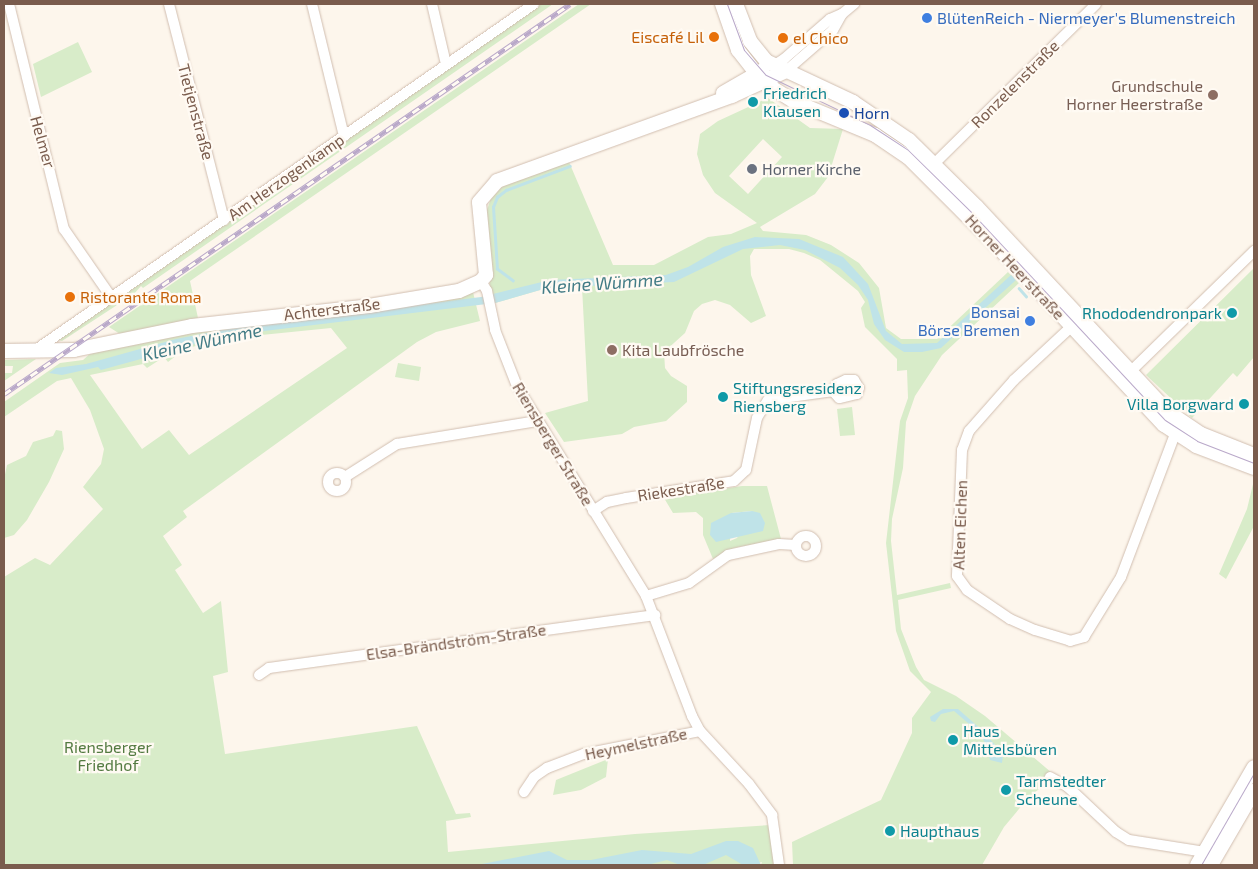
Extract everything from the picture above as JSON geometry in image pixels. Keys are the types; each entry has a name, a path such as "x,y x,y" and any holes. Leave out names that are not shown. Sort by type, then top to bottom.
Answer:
{"main road":[{"path":"722,4 738,50 759,78"},
{"path":"736,4 750,41 773,66 759,78"},
{"name":"Horner Heerstraße","path":"773,66 868,111 892,126 935,163 1163,408 1191,428 1254,455"},
{"path":"759,78 786,72"},
{"name":"Riensberger Straße","path":"484,286 486,264 479,202 497,181 682,112 759,78"},
{"name":"Horner Heerstraße","path":"759,78 800,104 875,134 908,157 1175,434 1196,446 1254,468"},
{"name":"Achterstraße","path":"4,351 37,349 74,350 192,326 369,306 484,286"},
{"path":"1197,865 1254,767"},
{"path":"1211,865 1254,791"}],"street":[{"name":"Helmer","path":"9,4 64,229 111,297"},
{"name":"Tietjenstraße","path":"169,4 224,220"},
{"path":"312,4 344,136"},
{"path":"432,4 446,64"},
{"name":"Am Herzogenkamp","path":"37,349 534,4"},
{"path":"773,66 784,59 830,19 842,14 854,4"},
{"name":"Ronzelenstraße","path":"935,163 1096,4"},
{"path":"786,72 833,30 842,14"},
{"path":"1129,373 1254,252"},
{"name":"Riensberger Straße","path":"484,286 506,364 537,422 646,596 700,731 765,804 775,826 779,865"},
{"name":"Alten Eichen","path":"1071,326 1014,380 969,431 964,444 957,576 967,590 1010,618 1035,630 1070,641 1084,637 1121,577 1175,434"},
{"name":"Riekestraße","path":"593,510 607,502 626,498 734,481 746,470 757,418 768,400 833,391"},
{"path":"345,477 397,444 537,422"},
{"path":"646,596 689,583 728,555 779,544 796,545"},
{"name":"Elsa-Brändström-Straße","path":"259,675 269,668 655,615"},
{"name":"Heymelstraße","path":"524,792 534,777 547,768 584,754 700,731"},
{"path":"1050,776 1068,787 1116,832 1129,840 1205,852"}],"green space":[{"path":"541,4 553,4 143,288 141,286 134,294 62,341 55,339"},
{"path":"579,4 591,4 190,281 198,318 120,334 109,327"},
{"path":"78,42 92,72 41,97 33,64"},
{"path":"768,98 810,128 843,129 828,177 815,194 760,227 763,231 806,235 831,245 859,263 879,288 886,328 901,339 937,339 1008,272 1019,283 942,355 915,396 906,422 903,468 892,519 891,541 897,595 950,583 951,588 898,600 901,629 916,667 924,680 956,696 985,716 1052,773 1048,782 1029,797 1004,827 982,865 793,865 792,842 881,800 912,733 912,718 931,692 910,671 896,631 886,543 900,421 908,398 907,370 897,371 897,359 865,327 861,308 865,302 858,291 820,260 804,253 789,249 754,249 750,256 751,275 766,316 751,323 730,305 715,300 702,304 694,311 685,333 664,352 665,368 671,376 687,386 687,402 666,421 634,427 622,434 564,442 545,413 588,401 582,287 547,288 495,303 490,290 487,210 491,198 504,185 569,162 613,265 654,265 708,237 731,234 757,223 715,193 703,175 697,154 700,134 718,121","holes":["763,139 782,157 748,194 729,176"]},
{"name":"Rhododendronpark","path":"1254,268 1254,357 1237,377 1233,373 1192,418 1146,375"},
{"name":"Riensberger Friedhof","path":"473,292 480,321 436,332 417,342 183,511 187,517 163,536 182,565 175,570 203,613 221,601 228,672 213,676 225,754 417,726 456,814 470,813 471,817 446,821 448,852 635,834 771,825 774,865 761,865 762,862 751,865 4,865 4,577 35,558 50,565 103,509 83,487 101,464 104,449 90,410 71,378 57,381 4,417 4,402 60,363 83,360 93,351 194,332 453,299","holes":["331,328 347,348 189,455 169,430 142,449 90,375 143,364 147,368 164,357 168,362 186,348 242,337"]},
{"path":"36,359 4,381 4,373 12,373 13,366 4,366 4,360"},
{"path":"398,363 421,367 419,381 395,377"},
{"path":"852,407 855,435 840,436 837,409"},
{"path":"56,430 62,431 64,449 49,482 27,520 14,535 4,538 4,479 7,465 26,456 33,442 53,436"},
{"path":"1254,480 1254,526 1226,579 1219,574 1247,509"},
{"path":"742,486 767,486 781,539 734,548 713,559 703,535 703,518 696,512 673,513 664,498","holes":["752,511 737,538 730,541 731,513"]},
{"path":"608,759 606,777 581,790 553,795 556,780"}],"water":[{"name":"Kleine Wümme","path":"755,237 799,239 843,257 868,284 886,331 902,344 937,343 1011,275 1016,280 941,348 922,352 904,352 885,340 874,324 868,300 858,285 840,268 805,250 780,245 743,249 674,282 547,288 495,303 224,336 101,370 98,367 62,375 49,373 56,368 86,364 176,339 233,328 481,297 550,280 666,275 688,267 723,247"},
{"path":"752,511 760,513 765,523 763,531 716,542 710,535 711,523 731,513"},
{"path":"943,709 958,709 983,731 1003,754 1002,763 990,760 984,741 975,729 954,711 941,714 935,722 931,721 930,717"},
{"path":"726,841 738,841 753,848 761,865 743,865 726,855 703,865 680,865 667,860 647,865 477,865 549,851 567,860 591,860 642,850 691,854"}],"waterway":[{"path":"513,281 497,269 493,207 497,197 506,190 570,166"},
{"path":"1019,288 1026,296"}],"tram line":[{"path":"727,4 744,50 766,75 870,125 908,150 971,212 1165,420 1197,441 1254,463"},
{"path":"1201,865 1254,773"}],"railway":[{"path":"4,394 570,4"}],"place":[{"name":"BlütenReich - Niermeyer's Blumenstreich","path":"927,18"},
{"name":"Eiscafé Lil","path":"714,37"},
{"name":"el Chico","path":"783,38"},
{"name":"Grundschule Horner Heerstraße","path":"1213,95"},
{"name":"Friedrich Klausen","path":"753,102"},
{"name":"Horn","path":"844,113"},
{"name":"Horner Kirche","path":"752,169"},
{"name":"Ristorante Roma","path":"70,297"},
{"name":"Rhododendronpark","path":"1232,313"},
{"name":"Bonsai Börse Bremen","path":"1030,321"},
{"name":"Kita Laubfrösche","path":"612,350"},
{"name":"Stiftungsresidenz Riensberg","path":"723,397"},
{"name":"Villa Borgward","path":"1244,404"},
{"name":"Haus Mittelsbüren","path":"953,740"},
{"name":"Tarmstedter Scheune","path":"1006,790"},
{"name":"Haupthaus","path":"890,831"}]}
